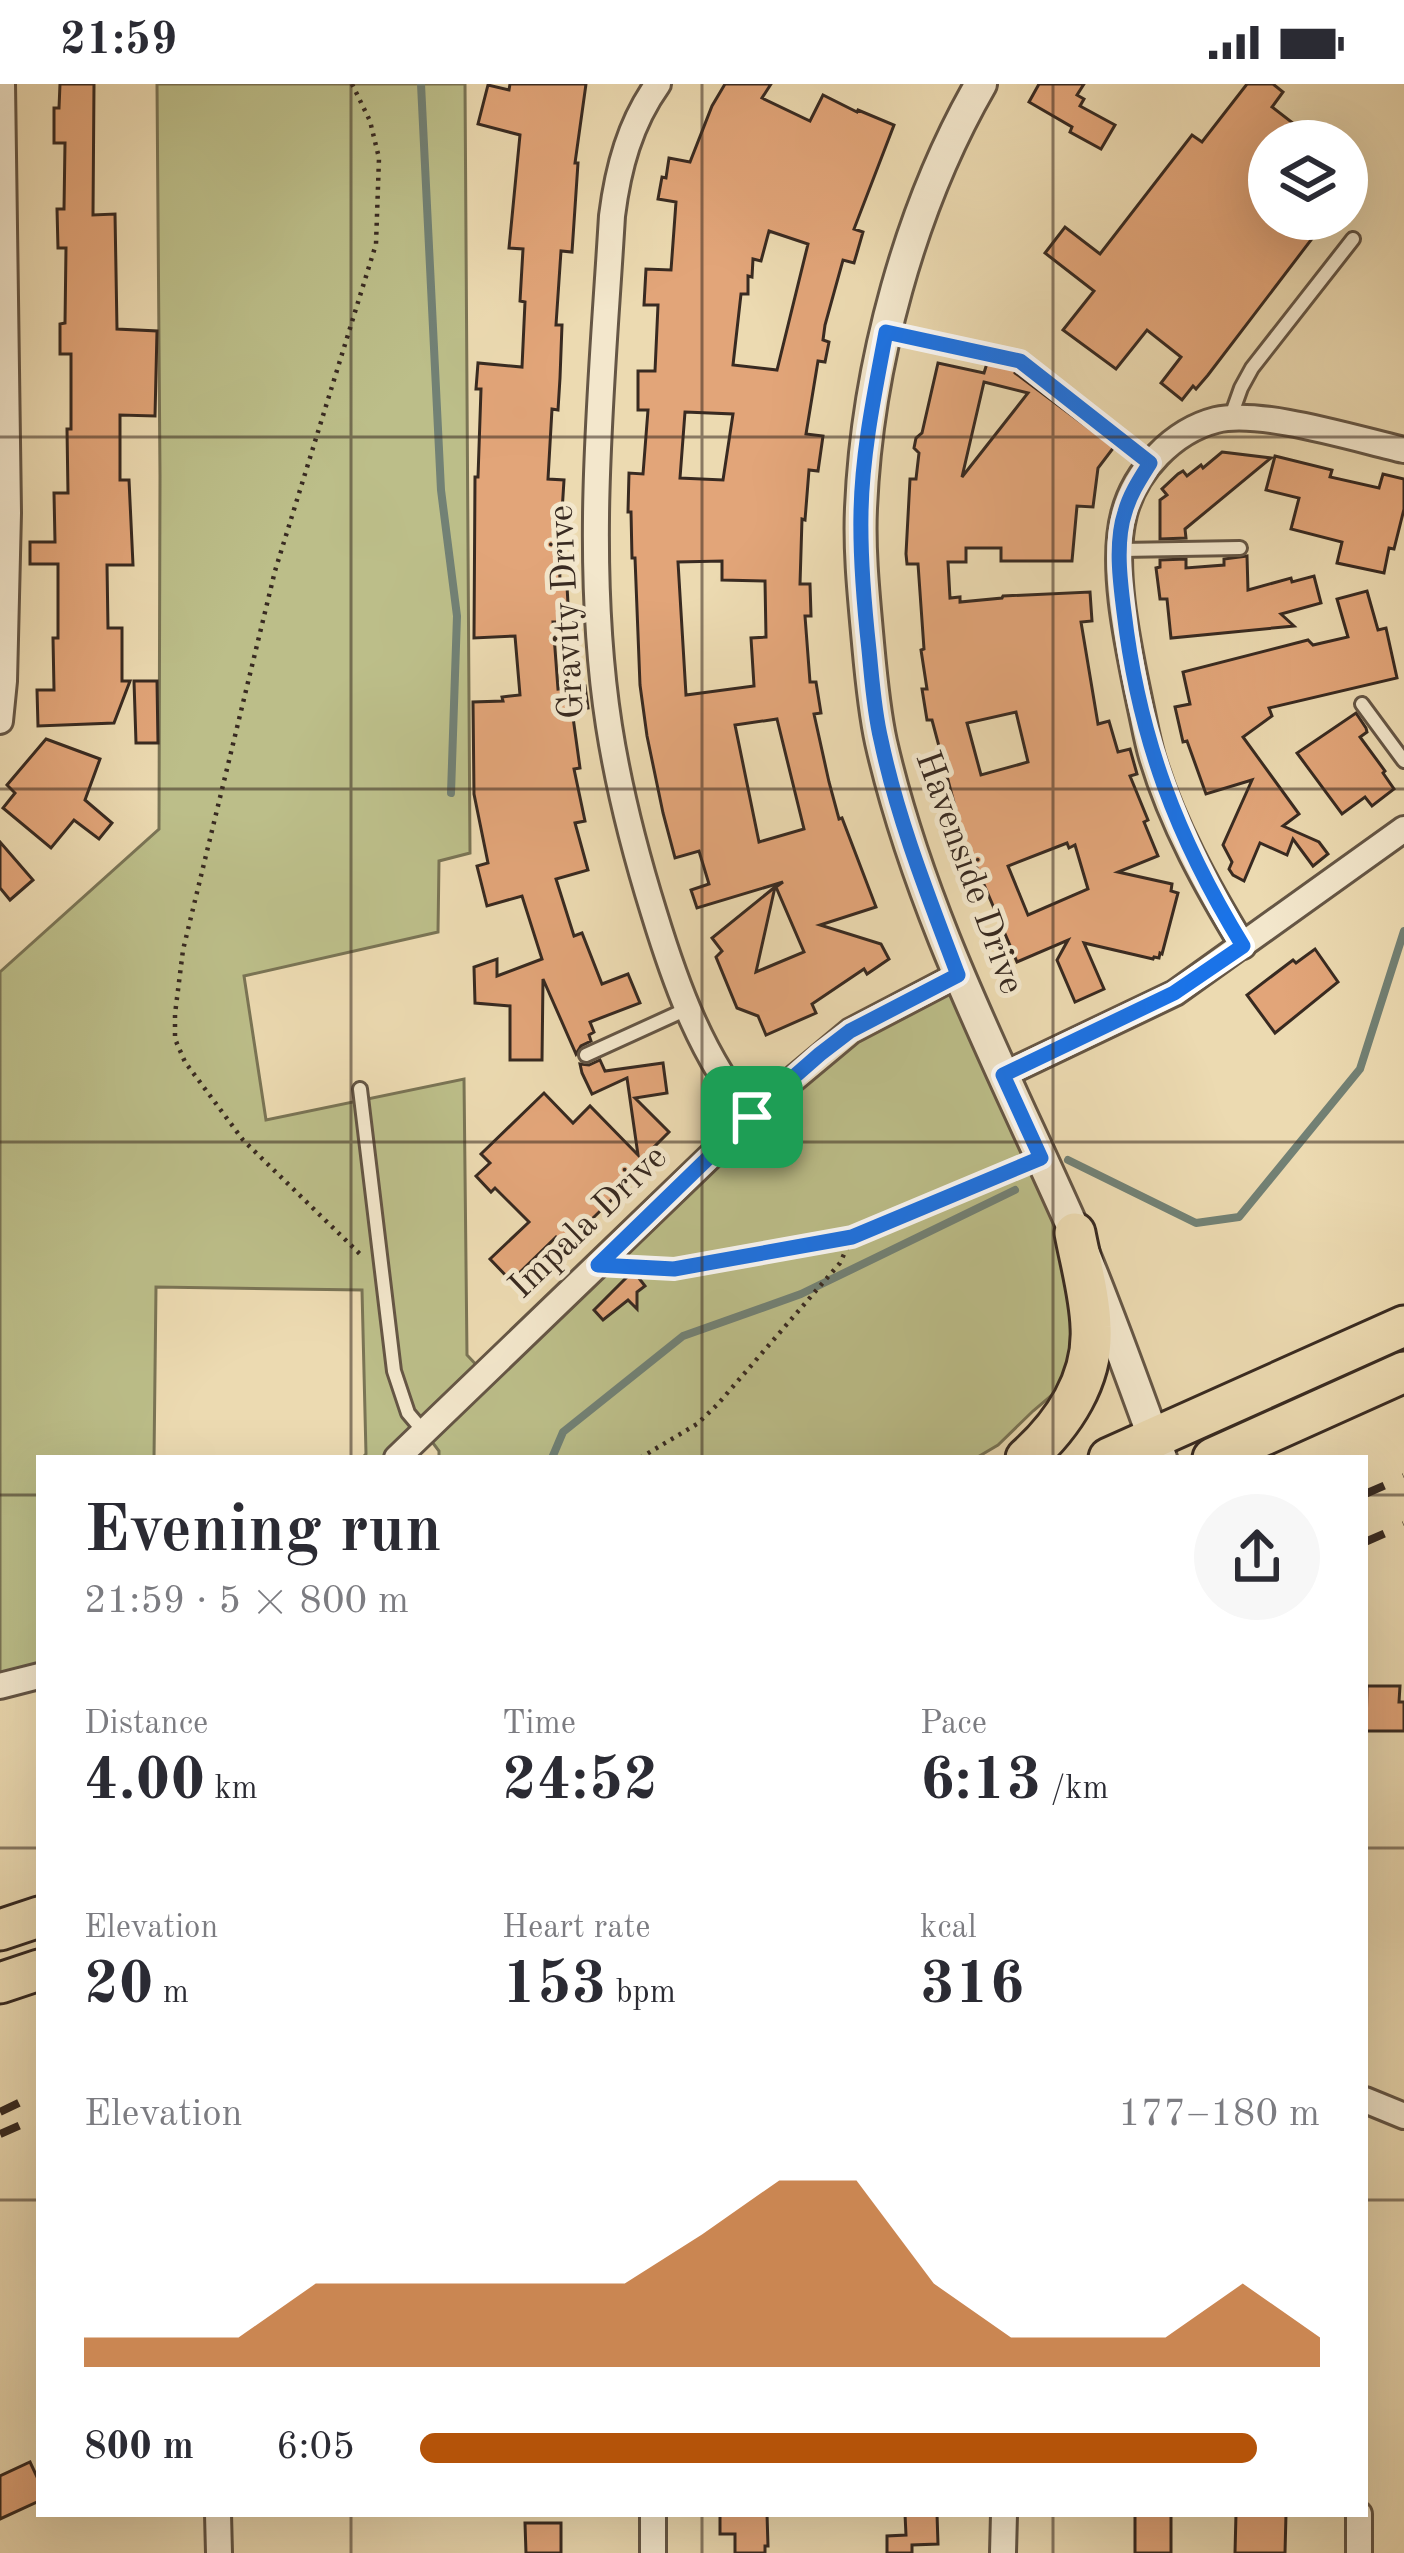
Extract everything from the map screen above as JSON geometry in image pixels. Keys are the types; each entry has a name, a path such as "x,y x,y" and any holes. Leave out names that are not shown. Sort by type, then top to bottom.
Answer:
{"highway":[{"path":"1028,1455 1072,1406 1086,1368 1091,1322 1075,1233"},
{"path":"1124,1455 1158,1448 1404,1326"},
{"path":"1220,1455 1404,1372"},
{"path":"0,1930 36,1919"},
{"path":"0,1983 36,1971"}],"street":[{"path":"0,721 8,513 2,84"},
{"name":"Gravity Drive","path":"658,84 634,125 612,215 597,459 600,635 609,725 627,817 671,969 726,1084 752,1117"},
{"name":"Havenside Drive","path":"981,84 911,242 886,332 861,507 860,553 872,687 880,737 911,850 958,975 1075,1233 1158,1448"},
{"path":"1243,946 1196,864 1152,757 1127,642 1121,588 1123,515 1150,463 1168,446 1189,431 1231,418 1268,420 1404,450"},
{"path":"1003,1075 1174,993 1404,829"},
{"name":"Impala Drive","path":"401,1455 820,1054 850,1031 958,975"},
{"path":"0,1686 36,1677"},
{"path":"1368,2101 1404,2116"},
{"path":"218,2517 219,2553"},
{"path":"652,2517 653,2553"},
{"path":"1004,2517 1004,2553"},
{"path":"1359,2517 1359,2553"}],"lane":[{"path":"1231,418 1252,368 1351,240"},
{"path":"1120,550 1240,548"},
{"path":"1362,704 1404,761"},
{"path":"586,1055 687,1009"},
{"path":"360,1089 394,1372 408,1413 424,1432"}],"path":[{"path":"352,84 370,121 379,158 376,244 275,571 183,950 175,1014 176,1039 185,1062 243,1141 385,1277"},
{"path":"886,332 1020,361 1150,463"},
{"path":"598,1265 674,1269 852,1237 1041,1158"},
{"path":"645,1455 697,1424 717,1406 839,1263 852,1237"}],"green space":[{"path":"157,84 465,84 470,853 439,861 438,932 244,976 266,1120 464,1079 467,1355 484,1373 772,1096 958,975 1072,1232 1084,1368 981,1455 439,1455 424,1431 399,1455 365,1455 362,1290 156,1287 154,1455 36,1455 36,1675 0,1685 0,972 159,829"}],"building":[{"path":"60,84 94,84 93,215 115,214 117,329 157,331 155,416 120,415 120,480 129,480 133,565 107,565 108,628 122,628 122,681 130,681 114,723 38,726 37,690 54,690 58,564 30,564 30,542 55,542 54,493 68,493 67,429 71,429 71,354 60,354 66,248 58,248 57,209 64,209 65,143 54,143 54,108 59,108"},
{"path":"510,84 586,84 575,163 572,252 561,251 556,325 562,325 560,378 558,410 552,409 548,479 564,480 559,512 560,587 567,586 569,622 553,622 558,689 585,686 588,708 572,710 580,768 574,769 585,821 575,823 588,870 556,879 574,936 582,933 602,984 628,974 640,1003 590,1022 591,1041 576,1054 543,979 542,1060 510,1060 510,1006 475,1003 474,967 497,959 497,976 542,959 522,896 487,906 477,866 488,863 474,794 473,702 520,695 515,636 474,638 478,363 522,367 523,249 509,248 520,135 478,124 488,85 509,90"},
{"path":"725,84 771,84 762,98 810,121 823,95 894,125 854,229 863,232 854,263 843,260 825,325 823,340 829,342 825,362 818,361 806,434 823,436 818,471 809,470 800,584 810,584 811,616 805,616 810,682 816,682 821,713 814,714 829,782 839,819 876,907 820,925 881,944 889,959 867,974 864,969 812,1004 816,1013 766,1035 758,1016 737,1008 716,957 722,951 712,938 775,887 756,972 804,952 776,887 783,882 697,908 691,890 709,884 699,851 675,858 640,685 635,558 628,512 629,473 643,474 648,410 638,410 638,371 655,371 658,305 644,305 646,269 671,270 676,202 658,199 662,177 666,178 669,158 690,162","holes":["769,231 808,244 777,370 733,365 741,294 748,294 753,259 761,261","685,412 733,414 723,480 680,478","722,561 722,580 765,581 766,637 751,638 754,686 686,695 678,562","777,719 804,829 759,842 735,725"]},
{"path":"1039,84 1084,84 1077,95 1084,99 1080,106 1115,125 1101,149 1029,102"},
{"path":"1247,84 1273,84 1283,92 1272,107 1289,120 1248,120 1248,240 1311,240 1208,375 1182,400 1161,383 1181,357 1147,330 1116,369 1063,330 1094,291 1045,253 1065,227 1100,254 1192,135 1202,142"},
{"path":"988,360 1016,367 1015,373 1114,447 1098,468 1093,507 1077,506 1072,561 1001,561 1001,548 966,548 966,562 948,562 950,598 960,597 960,602 1090,592 1092,621 1081,622 1098,724 1109,721 1118,752 1130,749 1137,774 1130,776 1158,856 1118,872 1172,884 1171,891 1178,893 1159,958 1084,943 1104,989 1075,1002 1057,960 1068,940 1017,962 976,866 968,869 922,689 927,689 918,564 907,564 906,554 910,479 916,479 919,453 914,448 922,433 938,363 984,373","holes":["984,382 1028,393 962,477","1016,712 1028,762 981,775 967,723","1067,843 1069,848 1075,845 1088,889 1028,915 1008,866"]},
{"path":"1222,452 1271,458 1185,529 1186,538 1160,539 1160,500 1167,495 1162,489 1178,474 1183,471 1187,476 1203,468"},
{"path":"1275,456 1332,470 1330,477 1379,488 1383,474 1404,479 1404,509 1384,573 1337,563 1342,542 1291,529 1299,498 1266,490"},
{"path":"1247,556 1248,590 1314,576 1321,603 1281,614 1294,626 1171,638 1167,599 1160,599 1156,568 1160,560 1186,559 1186,568 1224,565 1224,559"},
{"path":"1367,591 1378,630 1386,628 1397,678 1269,708 1272,716 1243,737 1299,814 1283,826 1319,842 1328,854 1313,866 1293,839 1287,855 1260,843 1244,881 1229,869 1232,862 1223,845 1252,780 1206,794 1187,741 1183,742 1175,707 1190,704 1183,672 1308,640 1313,645 1348,637 1337,599"},
{"path":"134,681 157,681 158,743 136,743"},
{"path":"1356,713 1367,732 1360,737 1394,789 1372,806 1365,797 1342,814 1297,753"},
{"path":"46,739 100,759 85,800 112,823 99,839 74,820 51,848 3,808 15,793 7,785"},
{"path":"0,842 33,880 10,900 0,888"},
{"path":"1315,949 1338,982 1275,1033 1247,995"},
{"path":"600,1060 605,1071 663,1063 667,1093 635,1098 669,1132 642,1159 648,1164 592,1219 564,1245 556,1237 511,1281 490,1259 529,1222 476,1176 490,1163 481,1154 544,1093 573,1123 590,1106 638,1155 627,1078 592,1094 582,1073 580,1064"},
{"path":"638,1266 638,1277 645,1286 637,1292 637,1309 628,1300 603,1320 594,1310"},
{"path":"1368,1686 1400,1686 1404,1731 1368,1731"},
{"path":"30,2462 36,2475 36,2502 0,2519 0,2476"},
{"path":"720,2517 767,2517 765,2553 735,2553 735,2534 720,2534"},
{"path":"905,2517 937,2517 938,2544 912,2545 912,2553 887,2553 887,2536 906,2535"},
{"path":"1135,2517 1171,2517 1171,2553 1135,2553"},
{"path":"1236,2517 1286,2517 1285,2553 1235,2553"},
{"path":"525,2523 561,2523 561,2553 526,2553"}],"waterway":[{"path":"421,84 441,490 457,616 451,793"},
{"path":"1068,1160 1196,1223 1239,1217 1360,1069 1404,931"},
{"path":"553,1455 563,1432 683,1336 801,1294 1015,1190"}],"railway":[{"path":"1368,1493 1404,1477"},
{"path":"1368,1541 1404,1525"},
{"path":"0,2112 36,2094"},
{"path":"0,2134 36,2118"}],"route":[{"path":"886,332 1020,361 1150,463 1123,515 1121,588 1127,642 1152,757 1196,864 1243,946 1174,993 1003,1075 1041,1158 852,1237 674,1269 598,1265 752,1117 850,1031 958,975 911,850 880,737 860,553 865,459 886,332"}]}
